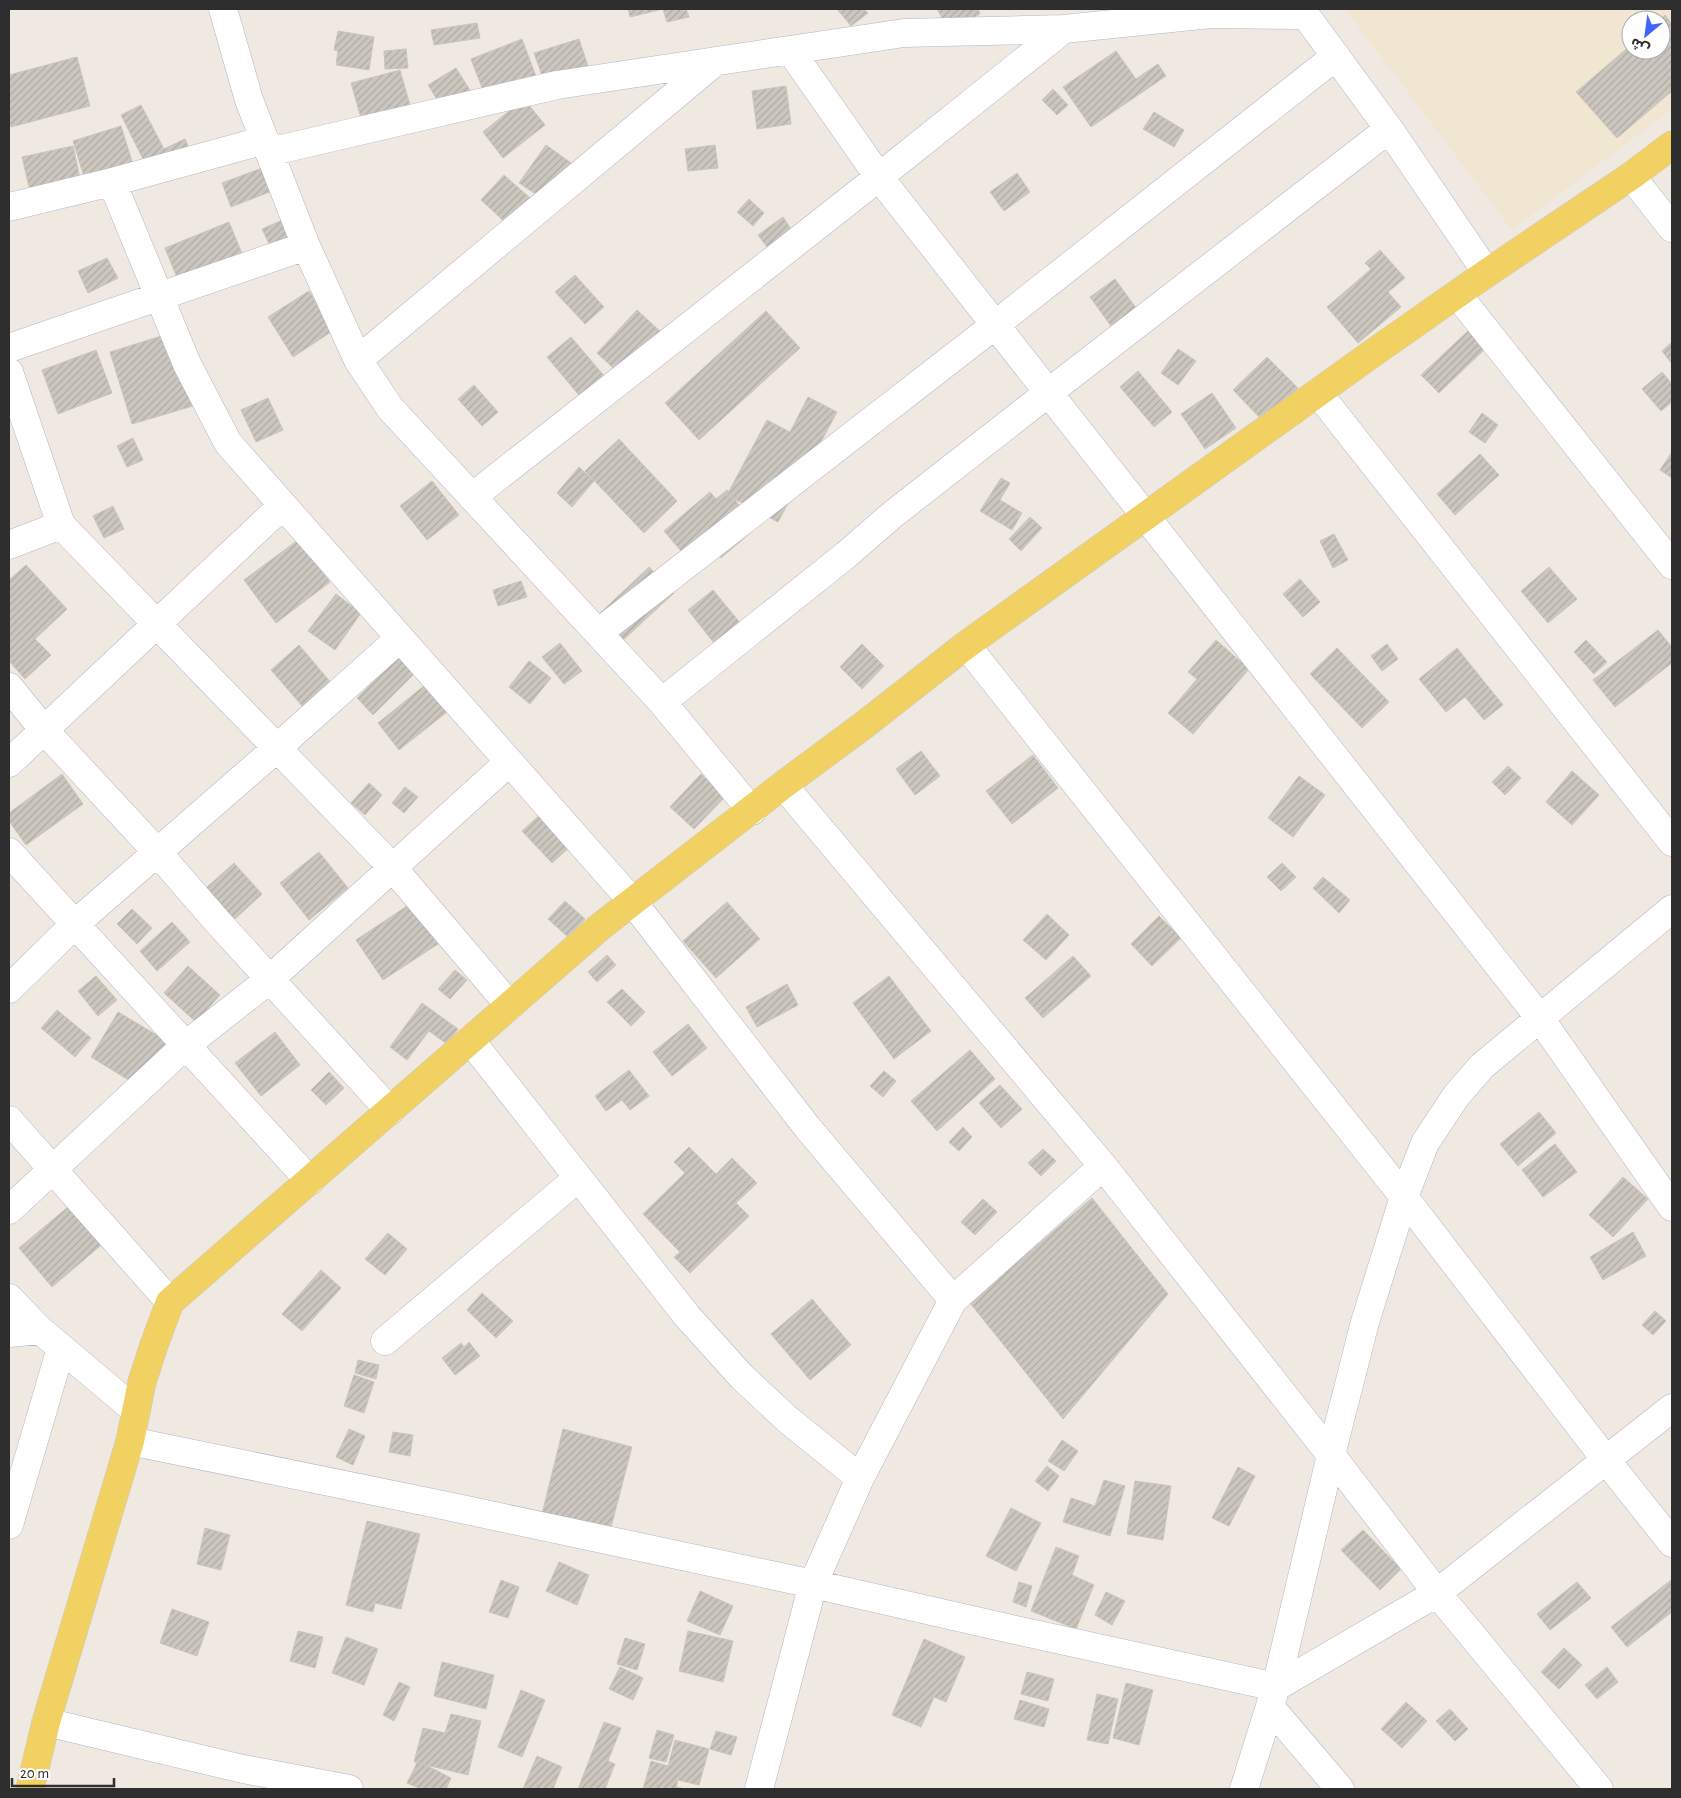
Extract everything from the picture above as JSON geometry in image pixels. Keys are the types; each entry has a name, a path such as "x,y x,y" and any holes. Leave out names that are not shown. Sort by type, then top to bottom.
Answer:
{"main road":[{"path":"30,1789 46,1722 130,1441 154,1345 170,1302 632,901 966,645 1457,294 1631,176 1672,145"}],"street":[{"path":"224,9 249,100 306,246 358,360 390,408 662,702 752,810"},
{"path":"9,207 267,146 557,85 716,61 904,33 1064,29 1211,14 1303,12 1389,128 1487,273"},
{"path":"472,497 1064,29"},
{"path":"790,50 879,177 1539,1018 1672,1207"},
{"path":"598,633 995,325 1336,56"},
{"path":"358,360 716,61"},
{"path":"662,702 892,516 1389,128"},
{"path":"1631,176 1672,228"},
{"path":"112,182 187,364 228,443 632,901 807,1127 953,1300"},
{"path":"9,348 306,246"},
{"path":"1457,294 1672,565"},
{"path":"9,372 61,525 393,868 510,1006"},
{"path":"1318,393 1672,842"},
{"path":"9,763 282,506"},
{"path":"9,545 61,525"},
{"path":"9,989 75,924 400,638"},
{"path":"966,645 1404,1197 1672,1543"},
{"path":"9,687 44,730 158,852 216,920 390,1111"},
{"path":"9,1210 186,1045 270,979 509,762"},
{"path":"783,785 1103,1166 1331,1455 1437,1593 1599,1789"},
{"path":"9,852 310,1181"},
{"path":"1244,1789 1274,1697 1331,1455 1365,1322 1404,1197 1425,1143 1456,1096 1482,1066 1672,909"},
{"path":"471,1041 687,1316 742,1377 788,1419 860,1478"},
{"path":"9,1120 170,1302"},
{"path":"759,1789 813,1584 860,1478 953,1300 1103,1166"},
{"path":"385,1341 578,1178"},
{"path":"9,1298 40,1330 136,1411"},
{"path":"9,1333 40,1330"},
{"path":"9,1525 62,1348"},
{"path":"1274,1697 1437,1593 1672,1408"},
{"path":"130,1441 813,1584 1011,1629 1274,1697 1340,1789"},
{"path":"46,1722 243,1770 349,1789"}],"shaded area":[{"path":"1345,9 1672,9 1672,109 1512,230"}],"building":[{"path":"628,9 663,9 630,17"},
{"path":"663,9 686,9 689,17 667,22"},
{"path":"837,9 864,9 868,13 851,26"},
{"path":"937,9 978,9 980,14 949,30"},
{"path":"477,23 480,38 434,45 431,30"},
{"path":"1671,23 1672,24 1672,91 1617,138 1576,92 1621,54 1621,60 1671,60"},
{"path":"338,31 374,37 369,70 336,65 338,51 334,50"},
{"path":"522,39 537,79 486,98 471,59"},
{"path":"579,39 591,75 547,90 534,53"},
{"path":"406,49 408,68 385,69 384,51"},
{"path":"1116,51 1136,79 1158,64 1166,76 1091,127 1063,87"},
{"path":"77,57 90,106 11,127 9,120 9,75"},
{"path":"456,68 473,95 445,112 428,85"},
{"path":"400,70 412,112 363,125 351,83"},
{"path":"786,86 791,124 757,129 752,91"},
{"path":"1053,89 1068,105 1057,115 1042,100"},
{"path":"524,99 545,125 503,158 483,132"},
{"path":"141,105 164,149 185,139 193,157 152,177 121,115"},
{"path":"1154,112 1184,130 1174,147 1143,129"},
{"path":"121,126 137,177 89,193 73,141"},
{"path":"546,145 574,165 548,202 519,183"},
{"path":"715,145 718,168 688,171 685,149"},
{"path":"73,146 83,193 33,204 22,157"},
{"path":"281,161 290,184 231,207 222,183"},
{"path":"1017,173 1030,192 1004,211 990,192"},
{"path":"504,175 530,198 507,224 481,200"},
{"path":"749,199 764,213 753,226 737,212"},
{"path":"296,214 307,237 273,252 262,229"},
{"path":"783,217 797,238 773,255 758,235"},
{"path":"229,222 246,263 182,290 165,248"},
{"path":"1380,250 1405,278 1388,292 1401,307 1358,343 1327,307 1371,269 1365,263"},
{"path":"107,258 118,278 88,293 78,271"},
{"path":"575,275 604,307 585,324 555,292"},
{"path":"1115,279 1144,319 1119,337 1090,297"},
{"path":"309,291 334,330 293,357 268,317"},
{"path":"637,310 663,334 623,377 597,353"},
{"path":"766,311 800,348 699,440 665,403"},
{"path":"1469,330 1486,348 1439,393 1421,375"},
{"path":"171,333 193,406 132,424 110,352"},
{"path":"571,337 617,391 593,412 547,357"},
{"path":"1672,342 1672,364 1662,351"},
{"path":"1178,349 1196,361 1178,385 1161,373"},
{"path":"96,350 112,393 58,414 42,370"},
{"path":"1267,357 1298,388 1263,421 1233,390"},
{"path":"1138,371 1172,412 1154,427 1120,387"},
{"path":"1662,372 1672,384 1672,402 1661,411 1642,389"},
{"path":"474,385 498,412 482,426 458,399"},
{"path":"1212,393 1236,428 1205,449 1181,414"},
{"path":"808,397 837,412 778,522 727,495 767,420 790,432"},
{"path":"268,398 283,430 256,442 241,410"},
{"path":"1482,413 1498,425 1485,443 1469,432"},
{"path":"133,438 143,460 127,467 117,446"},
{"path":"619,439 677,501 644,533 585,471"},
{"path":"1672,452 1672,478 1660,470"},
{"path":"1480,454 1499,475 1455,515 1437,494"},
{"path":"579,467 594,481 572,507 557,493"},
{"path":"1001,478 1010,483 1000,500 1022,513 1012,530 980,511"},
{"path":"432,481 459,515 427,540 400,506"},
{"path":"727,490 757,527 721,558 713,548 693,565 664,531 710,492 716,499"},
{"path":"113,506 124,529 104,538 93,516"},
{"path":"1030,517 1042,528 1021,551 1009,539"},
{"path":"1334,534 1348,560 1333,568 1320,541"},
{"path":"298,540 330,582 276,623 244,580"},
{"path":"26,565 67,609 35,639 51,655 25,679 9,661 9,580"},
{"path":"649,567 674,593 619,644 595,618"},
{"path":"1549,567 1577,599 1548,623 1521,591"},
{"path":"1300,579 1320,602 1303,617 1283,594"},
{"path":"521,581 527,597 498,606 493,590"},
{"path":"713,590 751,636 725,657 688,610"},
{"path":"336,594 361,613 335,650 308,631"},
{"path":"1658,630 1672,647 1672,663 1615,707 1593,680"},
{"path":"1216,640 1249,669 1193,734 1168,713 1197,679 1188,672"},
{"path":"1586,640 1607,662 1594,674 1574,652"},
{"path":"560,643 582,671 564,684 542,657"},
{"path":"862,644 884,666 862,689 840,667"},
{"path":"1387,644 1398,659 1382,671 1371,656"},
{"path":"299,645 338,691 310,715 271,670"},
{"path":"1337,648 1389,702 1362,728 1310,674"},
{"path":"1457,648 1503,705 1484,720 1465,697 1446,712 1419,679"},
{"path":"398,657 414,674 373,715 357,698"},
{"path":"529,661 551,678 530,704 509,687"},
{"path":"425,685 447,712 399,750 378,723"},
{"path":"921,751 940,776 915,795 896,769"},
{"path":"1033,755 1058,788 1012,824 986,791"},
{"path":"1508,766 1521,778 1505,795 1492,782"},
{"path":"1572,771 1599,795 1572,825 1546,802"},
{"path":"62,774 83,804 26,845 9,821 9,813"},
{"path":"701,774 725,797 694,829 670,807"},
{"path":"1299,776 1325,795 1293,837 1268,818"},
{"path":"369,783 382,795 365,815 351,803"},
{"path":"405,787 418,797 404,813 392,803"},
{"path":"542,813 572,845 552,863 522,831"},
{"path":"319,852 348,888 309,920 280,883"},
{"path":"234,863 262,894 234,920 206,888"},
{"path":"1282,863 1296,877 1281,891 1267,877"},
{"path":"1323,877 1350,900 1339,913 1313,888"},
{"path":"565,901 585,919 568,937 548,919"},
{"path":"727,902 760,939 716,978 683,941"},
{"path":"410,904 438,944 383,980 356,940"},
{"path":"132,909 152,928 137,944 117,924"},
{"path":"1047,914 1069,935 1046,960 1023,940"},
{"path":"1159,916 1181,938 1152,966 1131,944"},
{"path":"172,922 190,942 157,971 140,951"},
{"path":"607,955 616,965 597,982 588,972"},
{"path":"1073,956 1091,976 1043,1018 1025,998"},
{"path":"188,966 220,995 196,1022 164,993"},
{"path":"455,970 467,980 450,999 438,989"},
{"path":"96,976 117,1000 98,1016 78,991"},
{"path":"889,976 931,1031 894,1059 853,1003"},
{"path":"787,984 798,1005 757,1027 746,1007"},
{"path":"622,989 645,1012 631,1026 607,1002"},
{"path":"422,1003 458,1029 447,1044 429,1031 407,1060 390,1047"},
{"path":"57,1010 91,1038 75,1057 41,1028"},
{"path":"118,1012 172,1044 145,1090 91,1057"},
{"path":"688,1024 707,1048 672,1076 653,1052"},
{"path":"275,1032 300,1065 261,1096 235,1063"},
{"path":"970,1050 995,1079 937,1131 911,1101"},
{"path":"629,1070 649,1096 630,1110 622,1100 606,1111 595,1096"},
{"path":"884,1071 896,1081 883,1097 870,1086"},
{"path":"329,1072 344,1088 326,1105 311,1090"},
{"path":"1000,1085 1022,1109 1001,1128 979,1103"},
{"path":"1539,1112 1556,1133 1518,1166 1500,1144"},
{"path":"963,1127 972,1137 959,1151 949,1142"},
{"path":"1555,1144 1577,1172 1543,1197 1522,1170"},
{"path":"689,1147 716,1174 732,1158 757,1183 736,1203 749,1216 690,1273 674,1257 680,1252 643,1214 685,1173 674,1162"},
{"path":"1043,1149 1056,1161 1041,1176 1028,1163"},
{"path":"1623,1177 1648,1199 1613,1237 1589,1215"},
{"path":"1092,1198 1168,1294 1063,1419 970,1303"},
{"path":"983,1199 997,1212 975,1235 961,1222"},
{"path":"74,1202 106,1241 52,1287 19,1248"},
{"path":"1633,1232 1646,1256 1603,1280 1590,1257"},
{"path":"388,1233 407,1249 385,1275 365,1259"},
{"path":"321,1270 341,1288 302,1331 282,1314"},
{"path":"482,1293 513,1321 496,1338 467,1310"},
{"path":"812,1299 851,1345 810,1380 771,1334"},
{"path":"1655,1311 1666,1321 1653,1335 1642,1325"},
{"path":"469,1342 480,1356 455,1375 442,1358 461,1343 464,1347"},
{"path":"358,1360 379,1365 376,1379 355,1373"},
{"path":"354,1375 374,1382 364,1413 344,1406"},
{"path":"349,1429 365,1436 353,1465 336,1457"},
{"path":"563,1429 632,1447 610,1531 542,1514"},
{"path":"393,1432 413,1435 410,1456 389,1452"},
{"path":"1062,1440 1078,1451 1064,1471 1048,1461"},
{"path":"1047,1466 1059,1476 1048,1491 1035,1481"},
{"path":"1238,1467 1255,1476 1229,1526 1212,1518"},
{"path":"1104,1480 1125,1486 1110,1536 1063,1522 1071,1498 1095,1506"},
{"path":"1135,1481 1171,1486 1163,1540 1127,1534"},
{"path":"1011,1508 1041,1523 1016,1571 986,1556"},
{"path":"367,1521 420,1534 401,1609 375,1603 373,1612 346,1605"},
{"path":"205,1528 230,1535 221,1570 197,1564"},
{"path":"1363,1530 1401,1569 1380,1590 1341,1550"},
{"path":"1056,1547 1079,1556 1072,1575 1094,1585 1076,1629 1031,1611"},
{"path":"559,1562 589,1575 577,1605 546,1591"},
{"path":"501,1580 519,1587 508,1618 489,1612"},
{"path":"1671,1580 1672,1612 1627,1647 1611,1627"},
{"path":"1019,1582 1032,1586 1026,1607 1013,1602"},
{"path":"1577,1582 1591,1598 1550,1630 1537,1614"},
{"path":"700,1591 733,1606 720,1635 687,1621"},
{"path":"1106,1592 1125,1601 1112,1625 1095,1615"},
{"path":"172,1609 209,1622 197,1656 160,1643"},
{"path":"298,1631 323,1637 315,1668 290,1661"},
{"path":"688,1631 733,1641 723,1682 679,1671"},
{"path":"346,1637 378,1649 364,1685 332,1673"},
{"path":"625,1638 645,1644 637,1670 617,1664"},
{"path":"924,1639 965,1657 946,1702 934,1697 921,1727 892,1715"},
{"path":"1564,1648 1582,1665 1559,1689 1541,1672"},
{"path":"442,1662 494,1675 486,1709 434,1696"},
{"path":"620,1667 643,1678 633,1700 609,1689"},
{"path":"1607,1667 1618,1682 1597,1699 1585,1685"},
{"path":"1027,1672 1054,1679 1048,1701 1021,1694"},
{"path":"399,1682 410,1687 394,1721 383,1715"},
{"path":"1126,1683 1153,1690 1139,1745 1113,1738"},
{"path":"521,1690 545,1700 522,1757 498,1747"},
{"path":"1097,1694 1118,1699 1108,1744 1087,1740"},
{"path":"1020,1700 1049,1709 1044,1727 1014,1719"},
{"path":"1406,1702 1427,1721 1402,1748 1381,1729"},
{"path":"1450,1709 1468,1729 1455,1741 1436,1721"},
{"path":"451,1714 481,1721 468,1775 414,1762 423,1728 445,1733"},
{"path":"604,1722 621,1728 608,1761 615,1764 605,1789 578,1789"},
{"path":"657,1730 674,1735 666,1762 649,1758"},
{"path":"716,1731 737,1737 731,1755 710,1749"},
{"path":"675,1740 709,1749 699,1785 678,1780 676,1787 686,1789 643,1789 651,1761 668,1766"},
{"path":"537,1756 562,1767 553,1789 523,1789"},
{"path":"418,1761 451,1778 446,1789 421,1789 407,1783"}]}
